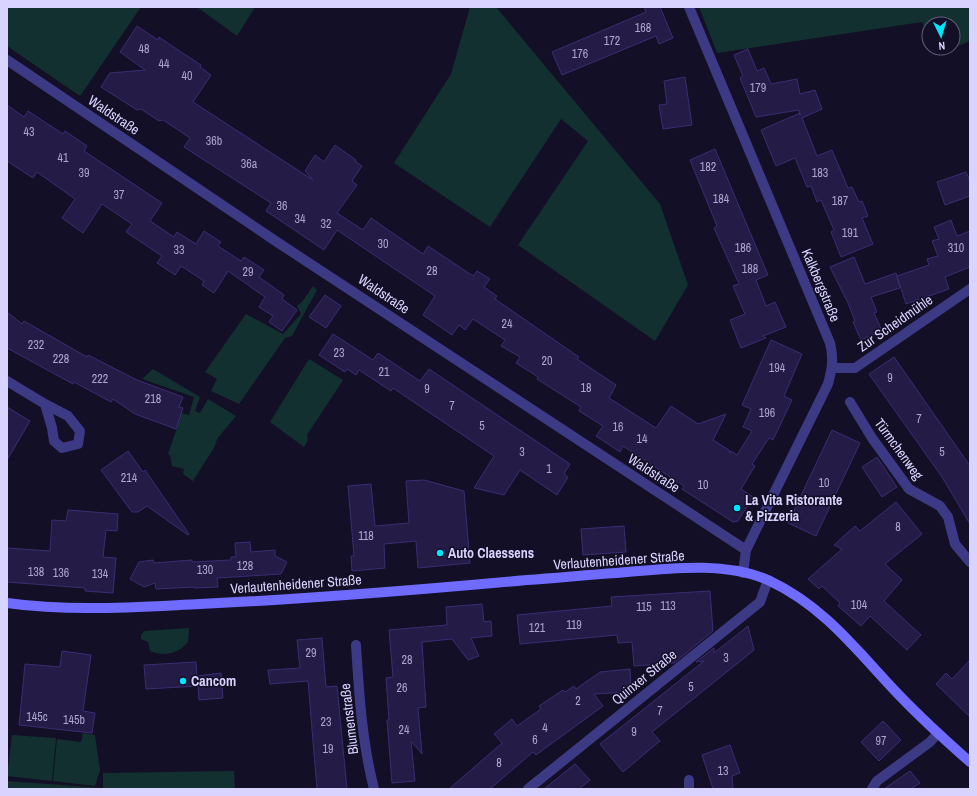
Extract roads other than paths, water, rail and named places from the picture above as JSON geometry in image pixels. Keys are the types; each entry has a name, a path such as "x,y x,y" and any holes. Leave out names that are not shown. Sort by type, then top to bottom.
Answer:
{"main road":[{"name":"Verlautenheidener Straße","path":"7,603 112,608 236,602 501,583 659,569 725,570 768,580 785,589 815,609 846,635 898,693 938,733 970,762"}],"street":[{"name":"Kalkbergstraße","path":"689,7 830,343 833,368 828,384 746,550 743,573"},
{"name":"Waldstraße","path":"7,60 277,242 746,550"},
{"name":"Zur Scheidmühle","path":"833,368 855,368 970,289"},
{"path":"7,380 45,404"},
{"name":"Türmchenweg","path":"850,402 872,438 909,489 940,506 948,517 954,544 970,562"},
{"name":"Quinxer Straße","path":"528,789 760,602 768,580"},
{"name":"Blumenstraße","path":"356,645 359,696 370,773 374,789"},
{"path":"872,789 877,781 930,742 938,733"}],"place":[{"name":"La Vita Ristorante & Pizzeria","path":"737,508"},
{"name":"Auto Claessens","path":"440,553"},
{"name":"Cancom","path":"183,681"}]}
